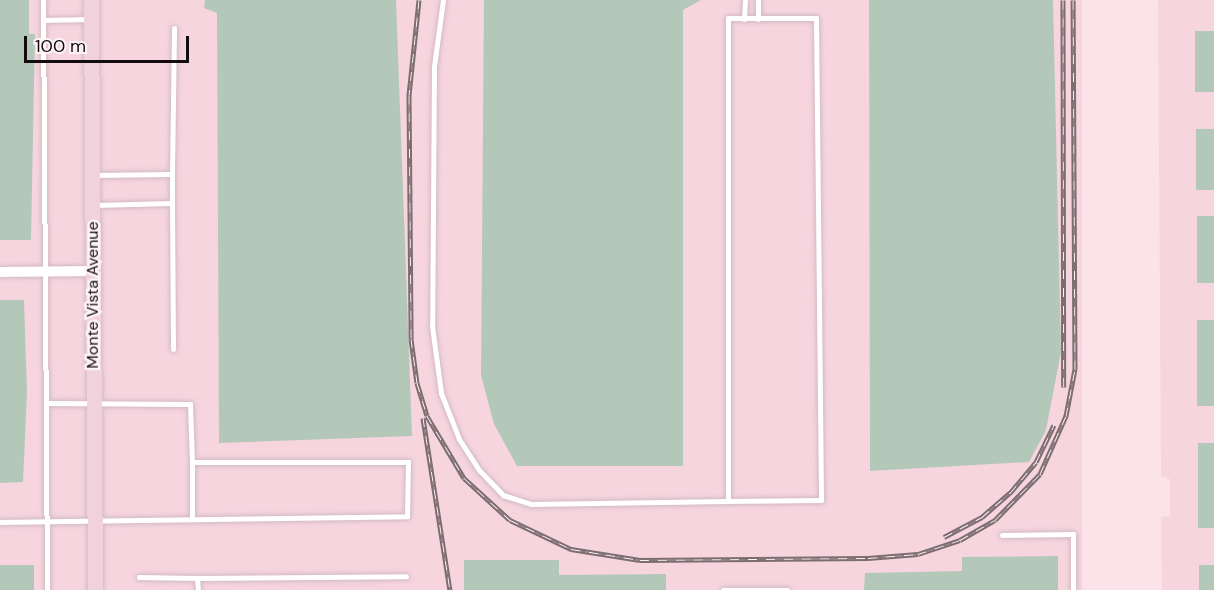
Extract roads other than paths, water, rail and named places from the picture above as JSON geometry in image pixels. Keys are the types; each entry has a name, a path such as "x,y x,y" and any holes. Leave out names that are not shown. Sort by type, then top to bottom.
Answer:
{"street":[{"name":"Monte Vista Avenue","path":"91,0 95,590"},
{"path":"0,272 92,271"}],"lane":[{"path":"43,0 47,590"},
{"path":"443,0 434,67 432,326 441,393 459,439 479,470 503,495 531,504 821,500 816,18 728,18 728,501"},
{"path":"744,0 744,19"},
{"path":"758,0 758,19"},
{"path":"43,20 91,18"},
{"path":"173,349 174,28"},
{"path":"92,175 172,174"},
{"path":"92,205 172,203"},
{"path":"46,403 190,404 192,519"},
{"path":"0,522 407,516 408,462 192,462"},
{"path":"1002,535 1073,534 1073,590"},
{"path":"139,577 406,576"},
{"path":"197,578 198,590"},
{"path":"723,590 787,590"}],"railway":[{"path":"419,0 409,95 411,339 417,383 427,416 464,478 510,520 571,549 640,560 868,558 918,554 960,540 995,520 1040,474 1066,416 1075,369 1073,0"},
{"path":"1063,0 1064,387"},
{"path":"423,418 450,590"},
{"path":"944,537 982,517 1010,493 1036,462 1054,425"}]}
